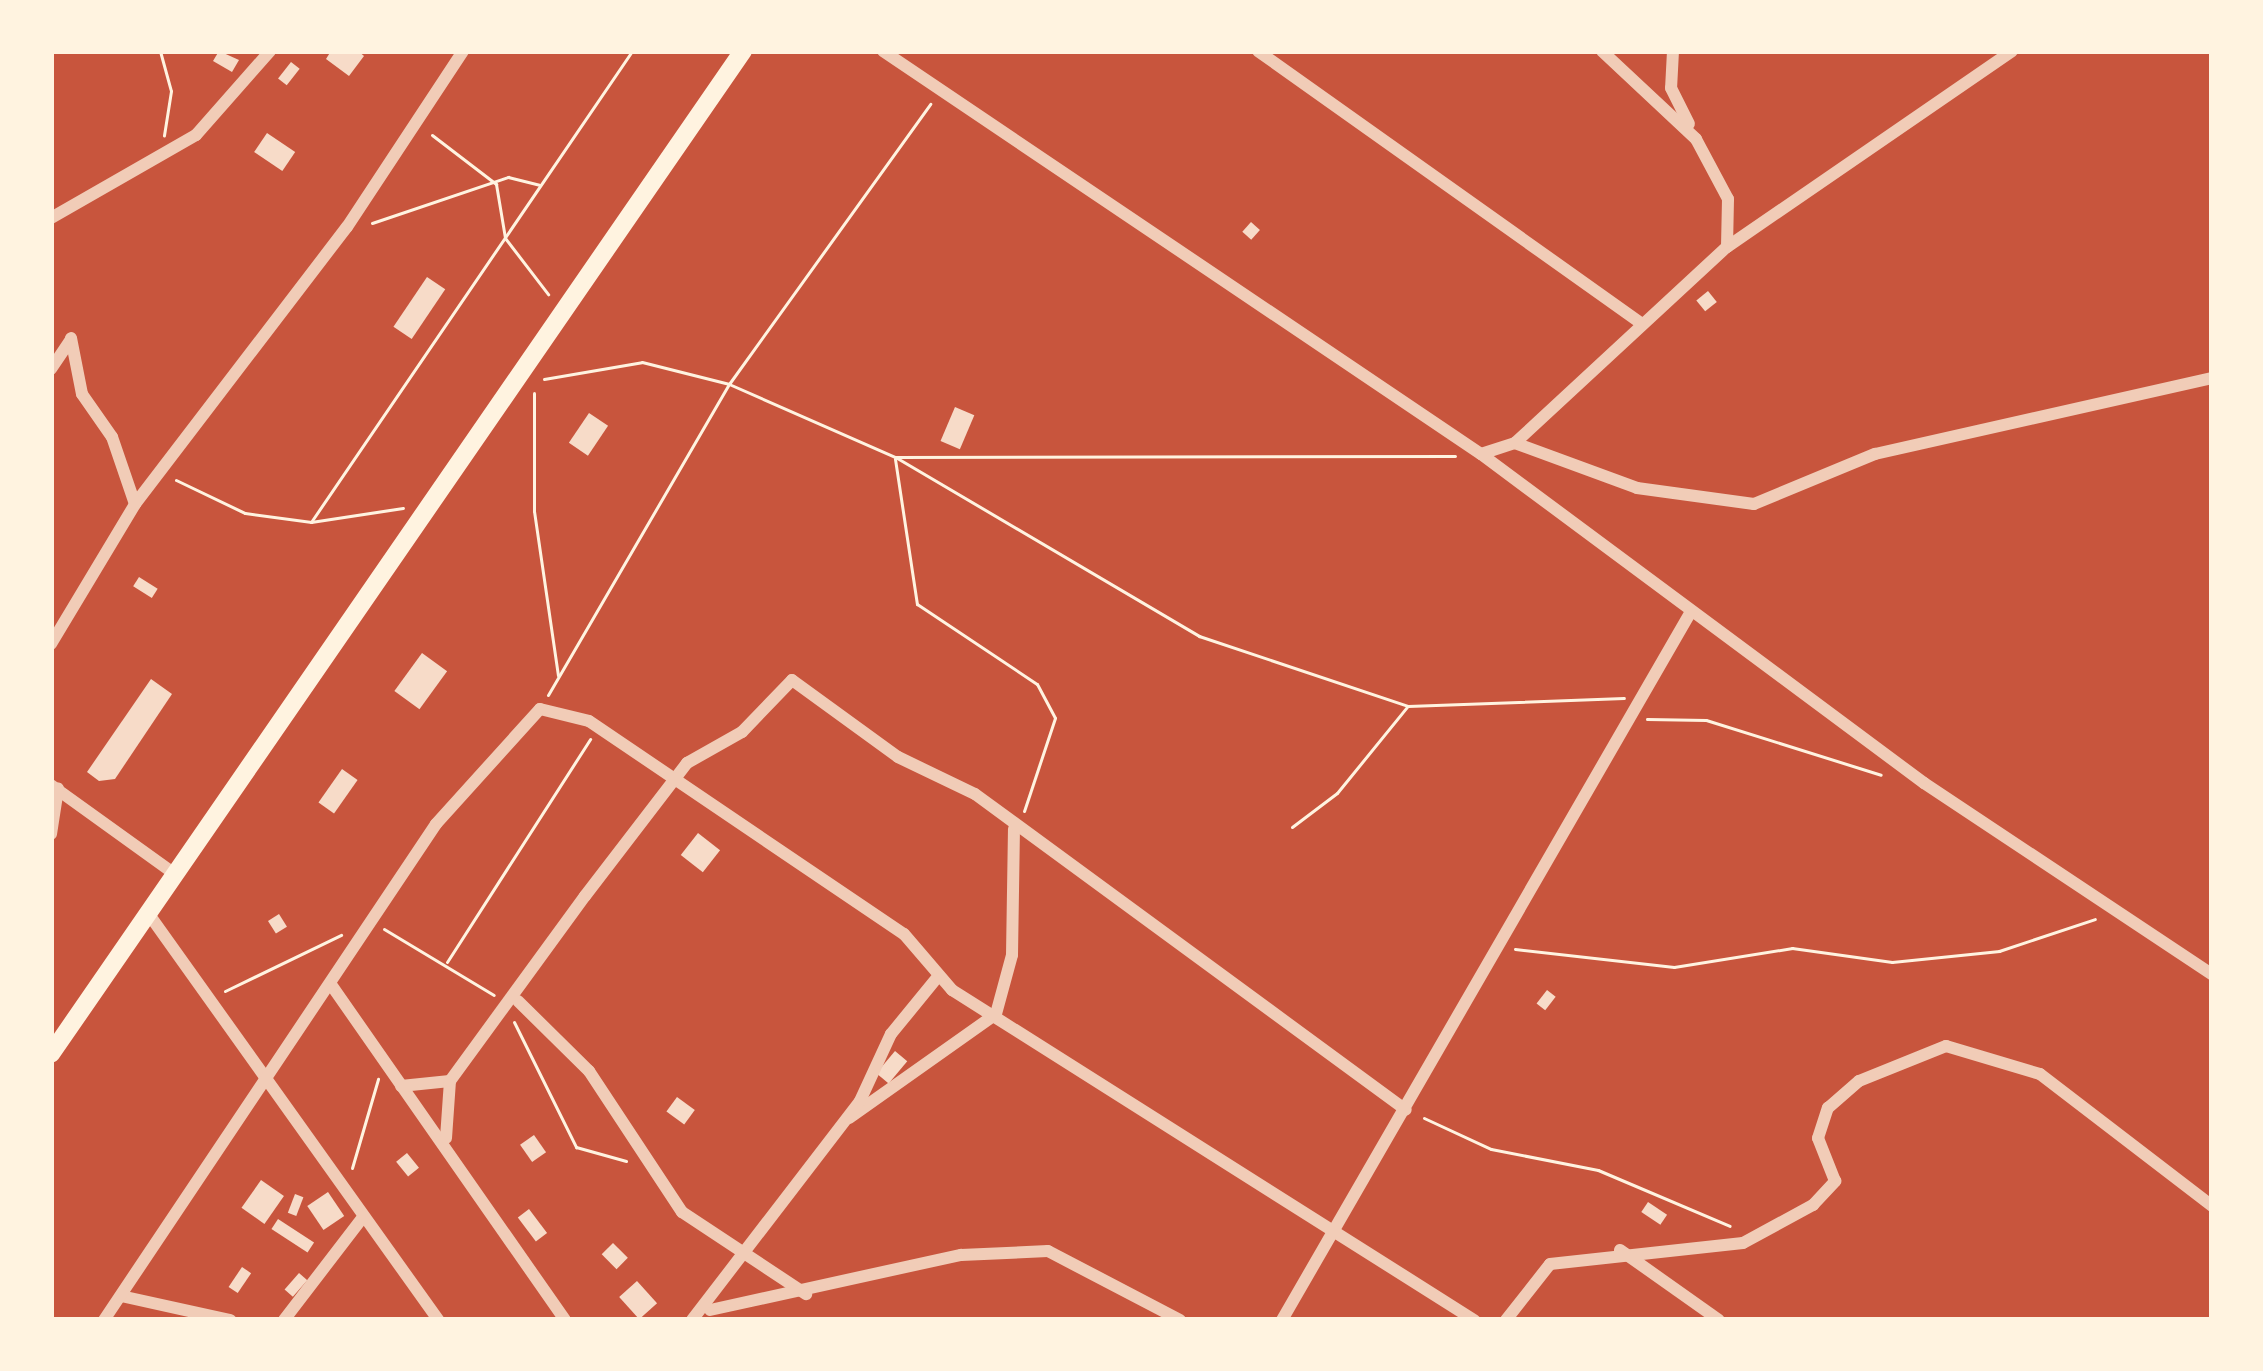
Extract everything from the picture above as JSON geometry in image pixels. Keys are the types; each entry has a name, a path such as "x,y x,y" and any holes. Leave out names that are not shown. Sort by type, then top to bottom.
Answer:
{"main road":[{"path":"51,1054 742,51"}],"street":[{"path":"51,218 160,160 232,103 270,51"},
{"path":"51,644 135,505 347,226 464,51"},
{"path":"883,51 1481,454 1689,615 2212,974"},
{"path":"1258,51 1639,322"},
{"path":"1603,51 1696,139"},
{"path":"1673,51 1671,88 1728,200 1727,247"},
{"path":"1481,454 1515,443 1639,322 1727,247 2012,51"},
{"path":"51,369 71,338 82,394 112,437 135,505"},
{"path":"1515,443 1637,488 1754,504 1875,454 2212,378"},
{"path":"1282,1320 1406,1110 1620,724 1689,615"},
{"path":"446,1138 450,1081 518,1001 694,756 742,732 798,680 1406,1110"},
{"path":"104,1320 332,986 436,824 540,709 600,730 676,787 904,934 936,979 1474,1320"},
{"path":"54,785 175,874"},
{"path":"51,833 54,785"},
{"path":"847,1119 996,1014 1012,955 1013,829"},
{"path":"148,914 270,1076 438,1320"},
{"path":"710,1310 740,1259 847,1119 936,979"},
{"path":"332,986 384,1067 446,1138 565,1320"},
{"path":"518,1001 589,1071 664,1191 740,1259 806,1294"},
{"path":"1506,1320 1543,1268 1620,1250 1743,1243 1813,1205 1835,1181 1818,1138 1828,1108 1859,1081 1946,1046 2040,1074 2212,1206"},
{"path":"401,1086 450,1081"},
{"path":"284,1320 363,1217"},
{"path":"1620,1250 1719,1320"},
{"path":"692,1320 710,1310 806,1294 961,1255 1048,1251 1180,1320"},
{"path":"121,1296 230,1320"}],"path":[{"path":"160,51 171,91 160,160"},
{"path":"311,522 632,51"},
{"path":"540,709 729,385 941,88"},
{"path":"416,123 496,184 505,238 564,313"},
{"path":"347,226 420,215 496,184 541,185"},
{"path":"558,677 534,512 532,382 641,362 729,385 896,457 1199,636 1408,706 1637,696"},
{"path":"896,457 1481,454"},
{"path":"896,457 917,604 1037,684 1055,718 1013,829"},
{"path":"160,472 244,513 311,522 434,501"},
{"path":"1292,827 1337,793 1408,706"},
{"path":"1620,724 1706,720 1885,776"},
{"path":"446,962 600,730"},
{"path":"1495,946 1674,967 1792,947 1892,962 1999,951 2120,911"},
{"path":"212,996 323,945"},
{"path":"346,1190 384,1067"},
{"path":"1406,1110 1491,1149 1598,1170 1739,1230"}],"building":[{"path":"219,51 239,60 232,72 213,61"},
{"path":"331,51 358,51 364,56 349,76 326,59"},
{"path":"291,62 300,69 287,85 278,79"},
{"path":"267,133 295,152 282,171 254,152"},
{"path":"1251,222 1260,230 1251,240 1242,232"},
{"path":"427,277 445,289 412,339 393,327"},
{"path":"1708,291 1717,302 1705,311 1696,300"},
{"path":"955,407 974,415 960,449 941,441"},
{"path":"589,413 608,426 588,456 569,443"},
{"path":"139,577 158,589 152,598 133,586"},
{"path":"422,653 447,671 419,709 394,691"},
{"path":"151,679 172,694 115,779 99,781 87,772"},
{"path":"342,769 358,780 334,813 318,803"},
{"path":"698,833 720,850 703,872 681,855"},
{"path":"279,914 287,927 276,934 268,921"},
{"path":"1547,990 1556,997 1545,1010 1537,1003"},
{"path":"895,1051 907,1061 889,1083 876,1073"},
{"path":"677,1097 695,1110 684,1124 666,1112"},
{"path":"534,1135 546,1152 532,1162 520,1145"},
{"path":"407,1153 419,1168 408,1177 396,1162"},
{"path":"261,1180 284,1196 264,1224 241,1208"},
{"path":"328,1192 344,1216 323,1230 307,1206"},
{"path":"295,1194 303,1197 296,1216 288,1213"},
{"path":"1648,1202 1667,1215 1660,1225 1641,1212"},
{"path":"529,1209 547,1233 536,1241 518,1217"},
{"path":"278,1219 314,1242 308,1252 271,1229"},
{"path":"613,1243 628,1258 617,1269 602,1254"},
{"path":"242,1267 251,1273 238,1293 229,1287"},
{"path":"299,1273 307,1280 293,1297 285,1290"},
{"path":"637,1281 657,1303 639,1319 619,1297"}]}
